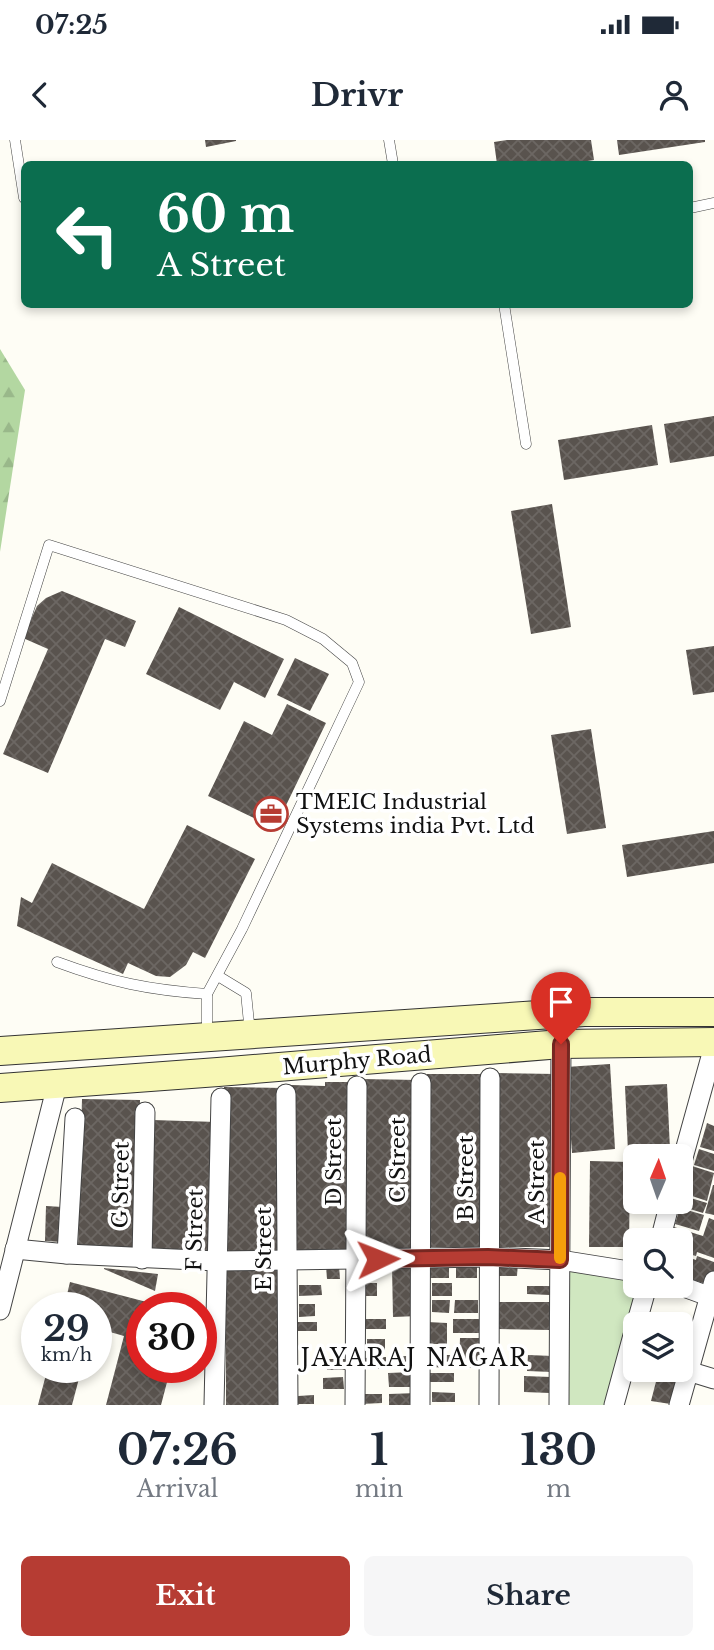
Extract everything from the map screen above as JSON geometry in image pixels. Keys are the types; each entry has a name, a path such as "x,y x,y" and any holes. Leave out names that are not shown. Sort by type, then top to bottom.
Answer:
{"main road":[{"name":"Murphy Road","path":"0,1051 584,1012 714,1012"},
{"name":"Murphy Road","path":"0,1087 57,1085 561,1044 714,1044"}],"street":[{"name":"A Street","path":"559,1405 561,1044"},
{"path":"687,1144 714,1044"},
{"name":"B Street","path":"489,1405 490,1078"},
{"name":"C Street","path":"421,1083 421,1405"},
{"path":"1,1299 57,1085"},
{"name":"D Street","path":"355,1405 357,1086"},
{"name":"E Street","path":"286,1094 288,1405"},
{"name":"F Street","path":"214,1405 221,1098"},
{"name":"G Street","path":"142,1259 145,1112"},
{"path":"67,1254 75,1118"},
{"path":"15,1249 142,1259 217,1261 488,1257 560,1260 623,1270"},
{"path":"693,1288 713,1292 693,1355"},
{"path":"614,1405 623,1373"},
{"path":"693,1373 714,1379"},
{"path":"679,1405 685,1382"}],"lane":[{"path":"15,140 21,179"},
{"path":"389,140 392,161"},
{"path":"693,208 714,204"},
{"path":"504,308 526,444"},
{"path":"0,701 49,545 286,620 323,639 352,663 359,682 207,994 207,1038"},
{"path":"57,962 120,984 162,991 207,994"},
{"path":"218,976 246,993 251,1035"}],"green space":[{"path":"0,349 25,390 0,552"},
{"path":"570,1270 623,1277 623,1298 637,1298 633,1312 623,1312 623,1346 606,1405 565,1405"}],"building":[{"path":"205,140 236,140 236,141 206,147"},
{"path":"591,140 594,160 497,161 494,142"},
{"path":"617,140 705,140 705,142 619,155"},
{"path":"714,416 714,456 670,463 664,424"},
{"path":"652,425 658,465 564,480 558,440"},
{"path":"552,504 571,627 531,634 511,511"},
{"path":"62,591 136,621 125,647 105,639 48,773 3,754 48,649 23,638 37,606 46,598"},
{"path":"179,607 284,659 265,698 234,682 220,710 146,674"},
{"path":"714,646 714,692 693,695 686,650"},
{"path":"295,658 329,674 310,711 277,695"},
{"path":"287,704 326,723 275,828 208,796 244,721 272,735"},
{"path":"591,729 606,828 567,834 551,735"},
{"path":"187,825 255,859 205,958 193,952 186,965 170,977 156,976 128,963 123,974 17,926 21,897 32,903 52,863 144,909"},
{"path":"714,831 714,863 627,877 622,845"},
{"path":"610,1064 615,1149 572,1153 566,1067"},
{"path":"494,1073 556,1074 555,1247 493,1247"},
{"path":"427,1074 487,1074 486,1247 426,1247"},
{"path":"361,1079 418,1080 415,1251 358,1250"},
{"path":"325,1082 354,1082 351,1252 289,1251 291,1085 325,1086"},
{"path":"667,1084 670,1144 628,1144 625,1086"},
{"path":"224,1087 284,1088 281,1252 222,1251"},
{"path":"82,1099 140,1100 136,1249 78,1248"},
{"path":"152,1120 217,1122 213,1254 148,1252"},
{"path":"707,1123 714,1126 714,1151 700,1147"},
{"path":"699,1149 714,1154 714,1171 694,1165"},
{"path":"590,1161 623,1162 623,1214 629,1214 629,1228 623,1228 623,1247 589,1247"},
{"path":"693,1166 714,1173 707,1201 693,1196"},
{"path":"714,1185 714,1215 705,1213"},
{"path":"693,1199 707,1203 703,1213 693,1210"},
{"path":"46,1206 63,1207 62,1242 45,1241"},
{"path":"693,1212 704,1215 699,1231 675,1224 678,1214 693,1214"},
{"path":"709,1218 714,1220 714,1258 697,1252 696,1256 693,1255 693,1233 703,1236"},
{"path":"697,1256 714,1262 710,1285 693,1280 693,1259 696,1260"},
{"path":"494,1261 518,1262 517,1276 494,1276"},
{"path":"430,1263 449,1263 449,1278 429,1278"},
{"path":"456,1263 477,1263 477,1278 456,1278"},
{"path":"417,1265 419,1316 393,1317 392,1266"},
{"path":"226,1266 283,1266 283,1405 226,1405"},
{"path":"326,1266 339,1266 340,1279 327,1279"},
{"path":"104,1269 158,1274 155,1291"},
{"path":"70,1282 108,1292 68,1292"},
{"path":"360,1283 377,1283 377,1296 360,1296"},
{"path":"432,1283 452,1283 452,1296 432,1296"},
{"path":"299,1285 321,1285 322,1295 299,1296"},
{"path":"527,1286 550,1286 550,1295 527,1294"},
{"path":"112,1293 126,1297 126,1383 167,1383 161,1405 106,1405 124,1336 112,1333"},
{"path":"432,1300 450,1300 449,1313 432,1312"},
{"path":"455,1300 478,1300 478,1313 454,1313"},
{"path":"498,1302 550,1302 550,1330 498,1329"},
{"path":"299,1304 315,1304 315,1316 299,1317"},
{"path":"363,1319 386,1319 386,1329 363,1329"},
{"path":"453,1319 480,1319 480,1333 453,1333"},
{"path":"292,1322 317,1322 317,1331 292,1331"},
{"path":"427,1322 447,1323 447,1344 427,1344"},
{"path":"460,1338 482,1338 482,1368 459,1367"},
{"path":"367,1339 385,1339 385,1351 367,1351"},
{"path":"429,1355 454,1355 454,1368 429,1367"},
{"path":"528,1355 553,1356 552,1372 527,1371"},
{"path":"396,1356 417,1356 417,1367 396,1367"},
{"path":"386,1357 386,1369 363,1369 363,1358"},
{"path":"327,1359 348,1359 348,1370 327,1370"},
{"path":"414,1372 414,1387 389,1387 388,1373"},
{"path":"430,1373 454,1373 454,1382 430,1382"},
{"path":"524,1376 551,1377 550,1393 524,1392"},
{"path":"343,1377 344,1389 323,1389 323,1378"},
{"path":"656,1382 683,1382 677,1405 651,1401"},
{"path":"44,1383 78,1383 72,1405 38,1405"},
{"path":"432,1392 455,1393 455,1402 432,1402"},
{"path":"418,1393 419,1405 389,1405 389,1394"},
{"path":"360,1394 382,1394 382,1403 361,1404"},
{"path":"314,1395 314,1404 298,1404 298,1396"}],"slow traffic":[{"path":"560,1178 560,1258"}],"place":[{"name":"TMEIC Industrial Systems india Pvt. Ltd","path":"271,814"}],"district":[{"name":"JAYARAJ NAGAR","path":"415,1358"}],"route":[{"path":"378,1259 488,1257 560,1260 561,1044"}]}
